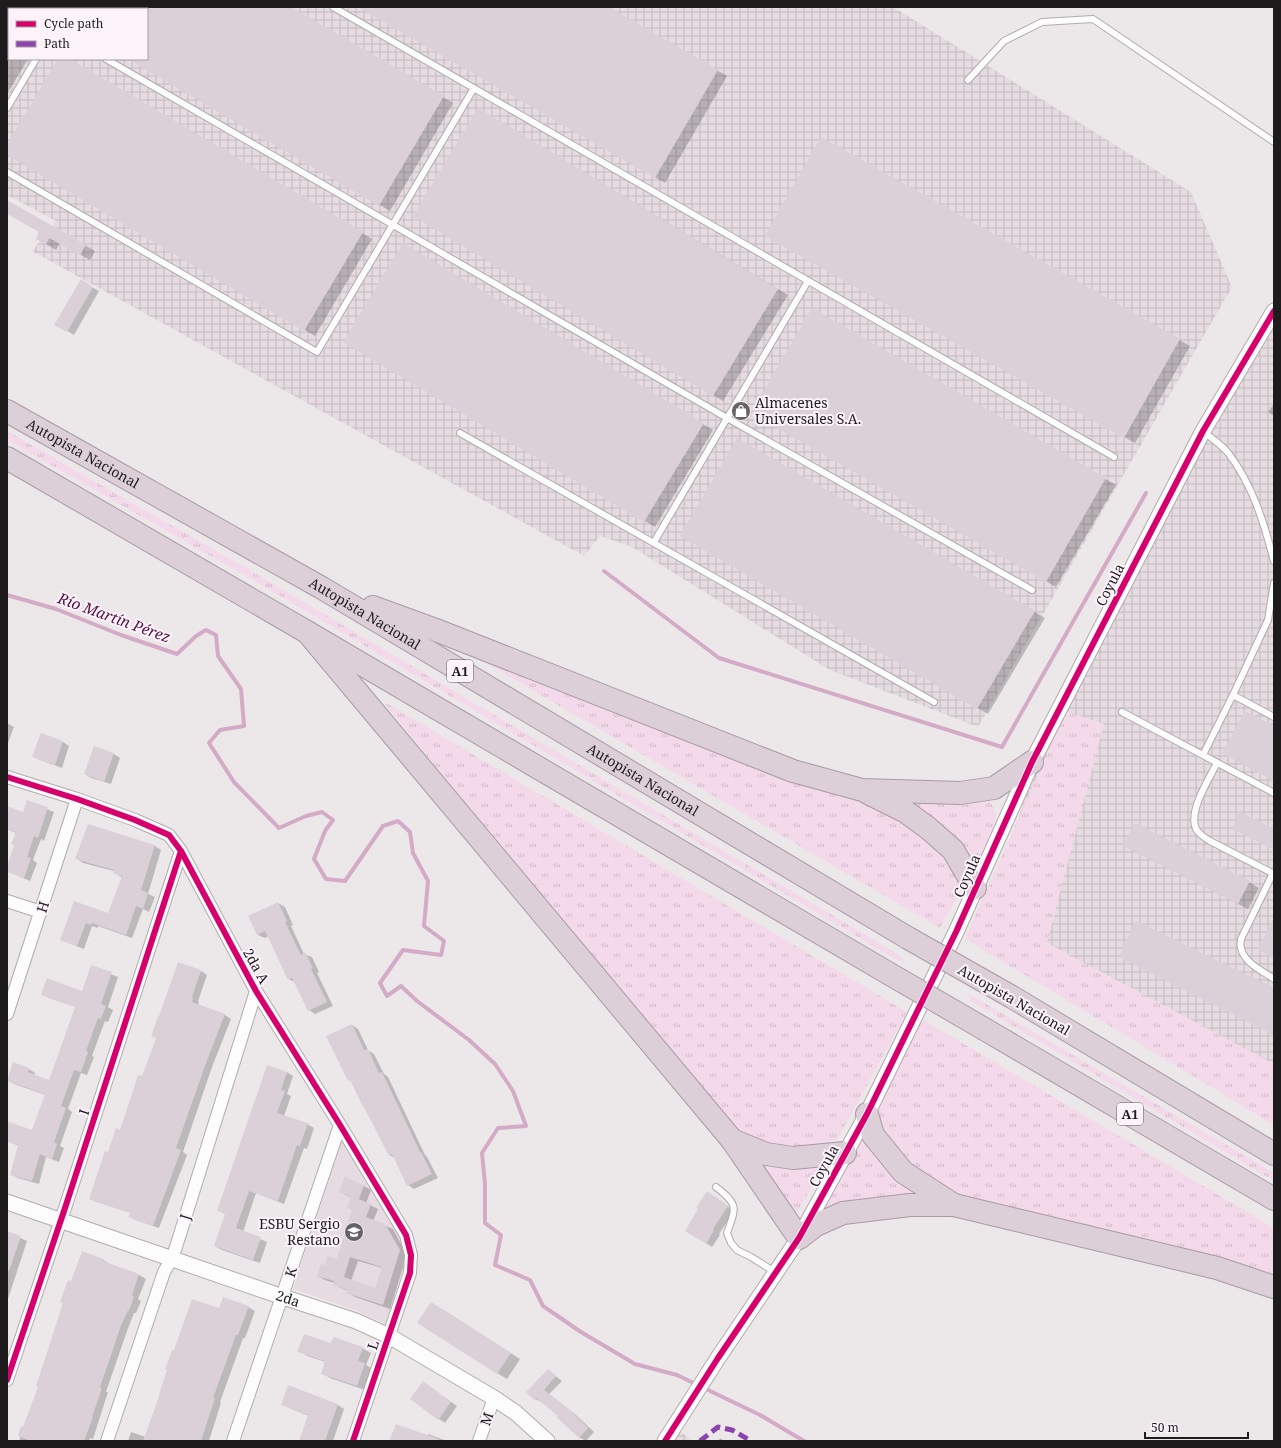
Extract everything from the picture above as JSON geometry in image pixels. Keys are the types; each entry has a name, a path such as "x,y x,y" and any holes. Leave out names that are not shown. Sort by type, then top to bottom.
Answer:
{"highway":[{"name":"Autopista Nacional","path":"7,411 322,588 908,938 1012,997 1274,1154"},
{"name":"A1","path":"7,458 307,632 1274,1199"},
{"path":"322,588 436,630 793,771 862,790 906,812 928,828 953,850 975,888"},
{"path":"307,632 732,1140 799,1238 816,1225 843,1212 910,1205 954,1205 1217,1268 1274,1286"},
{"path":"862,790 960,793 994,788 1032,762"},
{"path":"867,1114 873,1135 903,1172 954,1205"},
{"path":"732,1140 766,1154 793,1158 845,1153"}],"street":[{"name":"Coyula","path":"665,1441 718,1358 799,1238 867,1114 956,932 1032,762 1203,431 1274,311"},
{"name":"2da A","path":"7,777 77,799 135,820 168,835 181,851 256,991 340,1125 406,1235 412,1255"},
{"name":"H","path":"7,1014 77,799"},
{"name":"I","path":"7,1380 61,1220 181,851"},
{"path":"7,901 41,912"},
{"name":"J","path":"108,1441 164,1272 172,1258 256,991"},
{"name":"K","path":"233,1441 340,1125"},
{"name":"2da","path":"7,1202 283,1297 356,1320 389,1336 494,1398 516,1413 546,1441"},
{"name":"L","path":"353,1441 410,1273 412,1255"},
{"name":"M","path":"480,1441 494,1398"}],"lane":[{"path":"333,7 1114,457"},
{"path":"968,80 1004,41 1042,22 1093,19 1274,142"},
{"path":"7,108 35,60"},
{"path":"108,60 727,418 1032,590"},
{"path":"7,172 316,352 474,88"},
{"path":"654,542 808,281"},
{"path":"1203,431 1228,452 1252,492 1266,530 1274,561"},
{"path":"460,433 934,702"},
{"path":"1203,755 1268,620 1274,583"},
{"path":"1233,695 1274,716"},
{"path":"1122,712 1274,793"},
{"path":"1217,763 1195,810 1194,820 1196,828 1201,835 1210,842 1274,873 1241,938 1241,948 1244,955 1251,963 1274,979"},
{"path":"716,1187 730,1198 734,1206 733,1218 727,1233 731,1243 736,1250 751,1256 775,1272"}],"shaded area":[{"name":"Almacenes Universales S.A.","path":"7,7 893,7 1191,192 1232,287 978,727 830,670 632,547 600,536 584,556 32,251 56,221 7,195"},
{"path":"1274,311 1274,1065 996,916 1032,762"},
{"name":"ESBU Sergio Restano","path":"342,1140 398,1234 404,1252 404,1266 386,1324 358,1311 293,1289"},
{"path":"674,1426 692,1441 665,1441"}],"green space":[{"path":"7,431 265,579 901,956 905,962 897,960 260,584 7,440"},
{"path":"462,649 678,738 860,798 902,820 933,843 956,871 963,887 940,928"},
{"path":"383,701 907,1012 837,1140 818,1149 773,1149 735,1131 528,883"},
{"path":"1066,711 1104,724 1047,943 1274,1064 1274,1125 965,939"},
{"path":"895,796 985,797 994,808 996,818 975,871"},
{"path":"968,995 974,997 1274,1173 1274,1181 971,1001"},
{"path":"922,1019 1274,1228 1274,1280 950,1195 929,1184 889,1146 873,1109"},
{"path":"865,1129 929,1199 815,1219"},
{"path":"755,1156 826,1162 794,1218"}],"building":[{"path":"291,7 444,96 379,206 130,60 148,60 147,8"},
{"path":"358,7 609,7 718,70 655,178"},
{"path":"57,60 72,60 363,232 304,331 7,155 7,145"},
{"path":"478,108 778,289 713,396 413,216"},
{"path":"821,137 1180,339 1124,438 765,236"},
{"path":"7,200 86,245 80,255 49,238 46,245 36,239 39,232 7,214"},
{"path":"403,243 704,423 644,522 343,342"},
{"path":"81,279 93,287 67,332 54,325"},
{"path":"812,308 1106,478 1046,582 751,413"},
{"path":"737,438 1035,611 977,709 680,536"},
{"path":"1245,711 1274,726 1274,781 1222,753"},
{"path":"41,733 63,741 55,765 32,757"},
{"path":"94,746 114,753 104,782 84,774"},
{"path":"27,800 48,807 38,838 34,836 27,857 31,858 24,878 7,872 7,866 14,845 11,844 16,832 7,829 7,806 23,812"},
{"path":"1240,812 1274,829 1274,850 1232,829"},
{"path":"1135,823 1250,881 1238,904 1123,846"},
{"path":"88,824 155,845 141,890 148,893 143,909 136,906 126,935 92,923 91,925 86,923 77,946 60,940 74,901 108,913 122,876 113,873 114,870 75,859"},
{"path":"278,902 287,921 285,922 301,955 305,952 313,968 311,969 327,1002 308,1011 292,978 288,980 265,931 257,935 248,916"},
{"path":"1274,918 1274,958 1258,950"},
{"path":"1136,921 1274,988 1274,1035 1119,957"},
{"path":"178,962 201,970 192,997 192,1002 225,1014 176,1148 181,1150 153,1226 128,1217 130,1213 89,1199 105,1151 108,1152 116,1128 120,1130 138,1075 142,1076 156,1038 151,1036"},
{"path":"91,965 112,972 101,1004 106,1006 101,1019 98,1018 86,1051 88,1052 81,1072 74,1070 61,1106 66,1108 54,1142 57,1144 52,1159 40,1154 32,1181 10,1175 18,1145 7,1141 7,1121 32,1130 45,1094 7,1081 13,1062 29,1068 28,1072 49,1080 75,1007 41,995 47,978 82,991"},
{"path":"352,1024 364,1050 368,1049 379,1073 382,1072 432,1174 407,1186 392,1154 389,1156 350,1080 348,1081 326,1036"},
{"path":"267,1065 287,1072 281,1090 285,1091 277,1113 308,1123 300,1146 297,1145 278,1201 249,1191 236,1228 261,1237 253,1260 214,1246 225,1214 217,1211"},
{"path":"345,1177 364,1185 359,1199 356,1198 371,1204 366,1217 385,1224 400,1250 383,1305 346,1293 347,1290 333,1285 334,1281 317,1276 321,1264 325,1265 327,1256 337,1259 352,1210 347,1208 351,1197 339,1192","holes":["350,1257 382,1267 375,1288 344,1277"]},
{"path":"707,1191 728,1206 713,1229 714,1230 706,1244 685,1231 698,1209 696,1208"},
{"path":"7,1231 21,1236 9,1271 7,1271"},
{"path":"82,1251 104,1259 103,1261 139,1274 132,1295 134,1296 129,1311 128,1310 120,1328 100,1387 102,1388 93,1417 84,1441 31,1441 18,1436 21,1426 23,1427 38,1387 36,1386 63,1303 60,1302 68,1280 71,1281"},
{"path":"223,1297 249,1306 238,1335 236,1335 213,1398 215,1398 201,1441 143,1441 160,1394 167,1370 165,1369 172,1350 174,1350 192,1299 219,1308"},
{"path":"431,1302 511,1353 497,1374 417,1323"},
{"path":"304,1334 331,1343 334,1337 363,1347 358,1361 365,1363 357,1386 321,1374 325,1361 297,1352"},
{"path":"548,1369 556,1376 544,1390 570,1410 588,1428 579,1438 556,1417 558,1416 536,1398 534,1400 526,1392"},
{"path":"423,1381 451,1402 438,1420 410,1399"},
{"path":"288,1385 338,1404 325,1441 299,1441 308,1415 281,1405"},
{"path":"396,1424 439,1439 438,1441 389,1441"}],"waterway":[{"path":"604,571 719,658 1002,747 1146,493"},
{"name":"Río Martín Pérez","path":"7,595 56,609 121,635 177,654 196,636 206,630 216,635 218,656 241,689 244,726 220,730 209,743 234,782 279,828 306,816 322,812 333,820 325,831 314,859 326,879 345,881 383,826 398,821 410,832 413,853 428,881 424,926 444,941 441,955 403,950 380,983 387,996 401,986 417,1001 469,1040 495,1064 513,1091 526,1126 498,1128 482,1153 485,1184 485,1223 501,1235 495,1265 530,1280 543,1306 581,1332 635,1364 677,1375 760,1415 804,1441"}],"marked path":[{"path":"700,1441 718,1427 732,1430 751,1441"}],"cycle path":[{"path":"665,1441 718,1358 799,1238 867,1114 956,932 1032,762 1203,431 1274,311"},
{"path":"7,777 77,799 135,820 169,835 181,851 256,991 340,1125 406,1235 411,1255 410,1273 353,1441"},
{"path":"7,1380 65,1208 181,851"}],"place":[{"name":"Almacenes Universales S.A.","path":"741,411"},
{"name":"ESBU Sergio Restano","path":"354,1232"}]}
